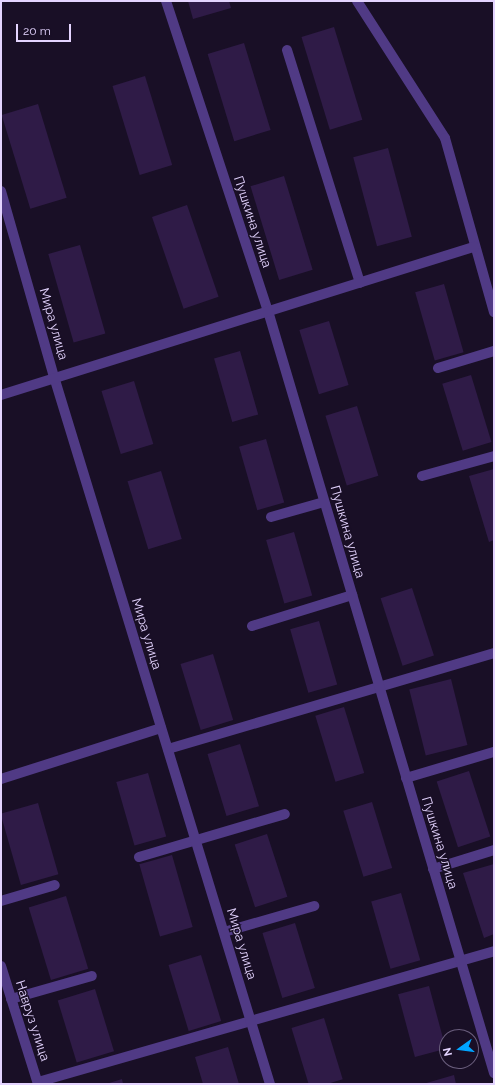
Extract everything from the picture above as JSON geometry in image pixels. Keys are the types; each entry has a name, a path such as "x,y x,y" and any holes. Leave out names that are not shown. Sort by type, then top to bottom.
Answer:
{"street":[{"name":"Пушкина улица","path":"166,1 268,311 494,1073"},
{"path":"357,1 445,138 474,247 494,312"},
{"path":"287,50 360,283"},
{"name":"Мира улица","path":"1,190 55,380 270,1084"},
{"path":"1,395 55,380 268,311 474,247"},
{"path":"438,368 494,351"},
{"path":"422,476 494,456"},
{"path":"271,517 324,502"},
{"path":"252,626 352,596"},
{"path":"168,749 494,654"},
{"path":"1,779 161,728"},
{"path":"406,778 494,752"},
{"path":"139,857 285,814"},
{"path":"433,869 494,850"},
{"path":"1,901 55,885"},
{"path":"224,932 314,906"},
{"path":"38,1083 494,951"},
{"name":"Навруз улица","path":"1,966 38,1083"},
{"path":"11,999 92,976"}],"building":[{"path":"188,1 229,1 231,8 193,19"},
{"path":"334,27 362,120 330,130 301,37"},
{"path":"244,43 271,130 234,141 208,54"},
{"path":"145,76 172,165 140,175 112,86"},
{"path":"38,104 67,198 30,209 2,115"},
{"path":"388,148 412,237 377,246 353,157"},
{"path":"284,176 313,270 279,280 251,186"},
{"path":"187,205 219,297 184,309 152,217"},
{"path":"80,245 105,333 74,343 48,254"},
{"path":"444,284 464,352 435,361 415,292"},
{"path":"329,321 349,385 319,394 299,330"},
{"path":"240,351 258,414 232,422 214,358"},
{"path":"471,375 491,442 463,451 442,384"},
{"path":"134,381 153,444 121,454 101,391"},
{"path":"357,406 378,476 347,485 325,416"},
{"path":"266,439 284,502 257,510 239,447"},
{"path":"494,469 494,540 489,542 469,476"},
{"path":"161,471 182,539 148,549 128,481"},
{"path":"294,532 312,595 284,603 266,540"},
{"path":"412,588 434,656 403,666 381,598"},
{"path":"319,621 337,684 308,693 290,629"},
{"path":"213,654 233,720 201,730 180,664"},
{"path":"451,679 467,745 426,755 409,689"},
{"path":"344,707 364,773 335,782 315,716"},
{"path":"240,744 259,806 226,816 207,754"},
{"path":"469,771 490,837 458,847 437,782"},
{"path":"148,773 166,836 134,846 116,782"},
{"path":"372,802 392,868 363,877 343,811"},
{"path":"38,803 58,874 21,885 1,814"},
{"path":"267,834 287,897 255,907 235,845"},
{"path":"172,855 193,927 160,936 139,864"},
{"path":"494,864 494,934 484,938 463,873"},
{"path":"401,893 420,960 390,969 371,902"},
{"path":"66,896 88,969 51,980 29,907"},
{"path":"295,923 315,988 282,998 262,933"},
{"path":"201,955 221,1021 189,1031 168,965"},
{"path":"429,986 441,1029 439,1029 439,1051 415,1057 398,994"},
{"path":"95,989 114,1051 77,1063 58,1000"},
{"path":"324,1018 343,1079 327,1084 309,1084 291,1028"},
{"path":"228,1047 239,1084 203,1084 195,1057"},
{"path":"454,1075 456,1084 423,1084"},
{"path":"122,1079 123,1084 106,1084"}]}
